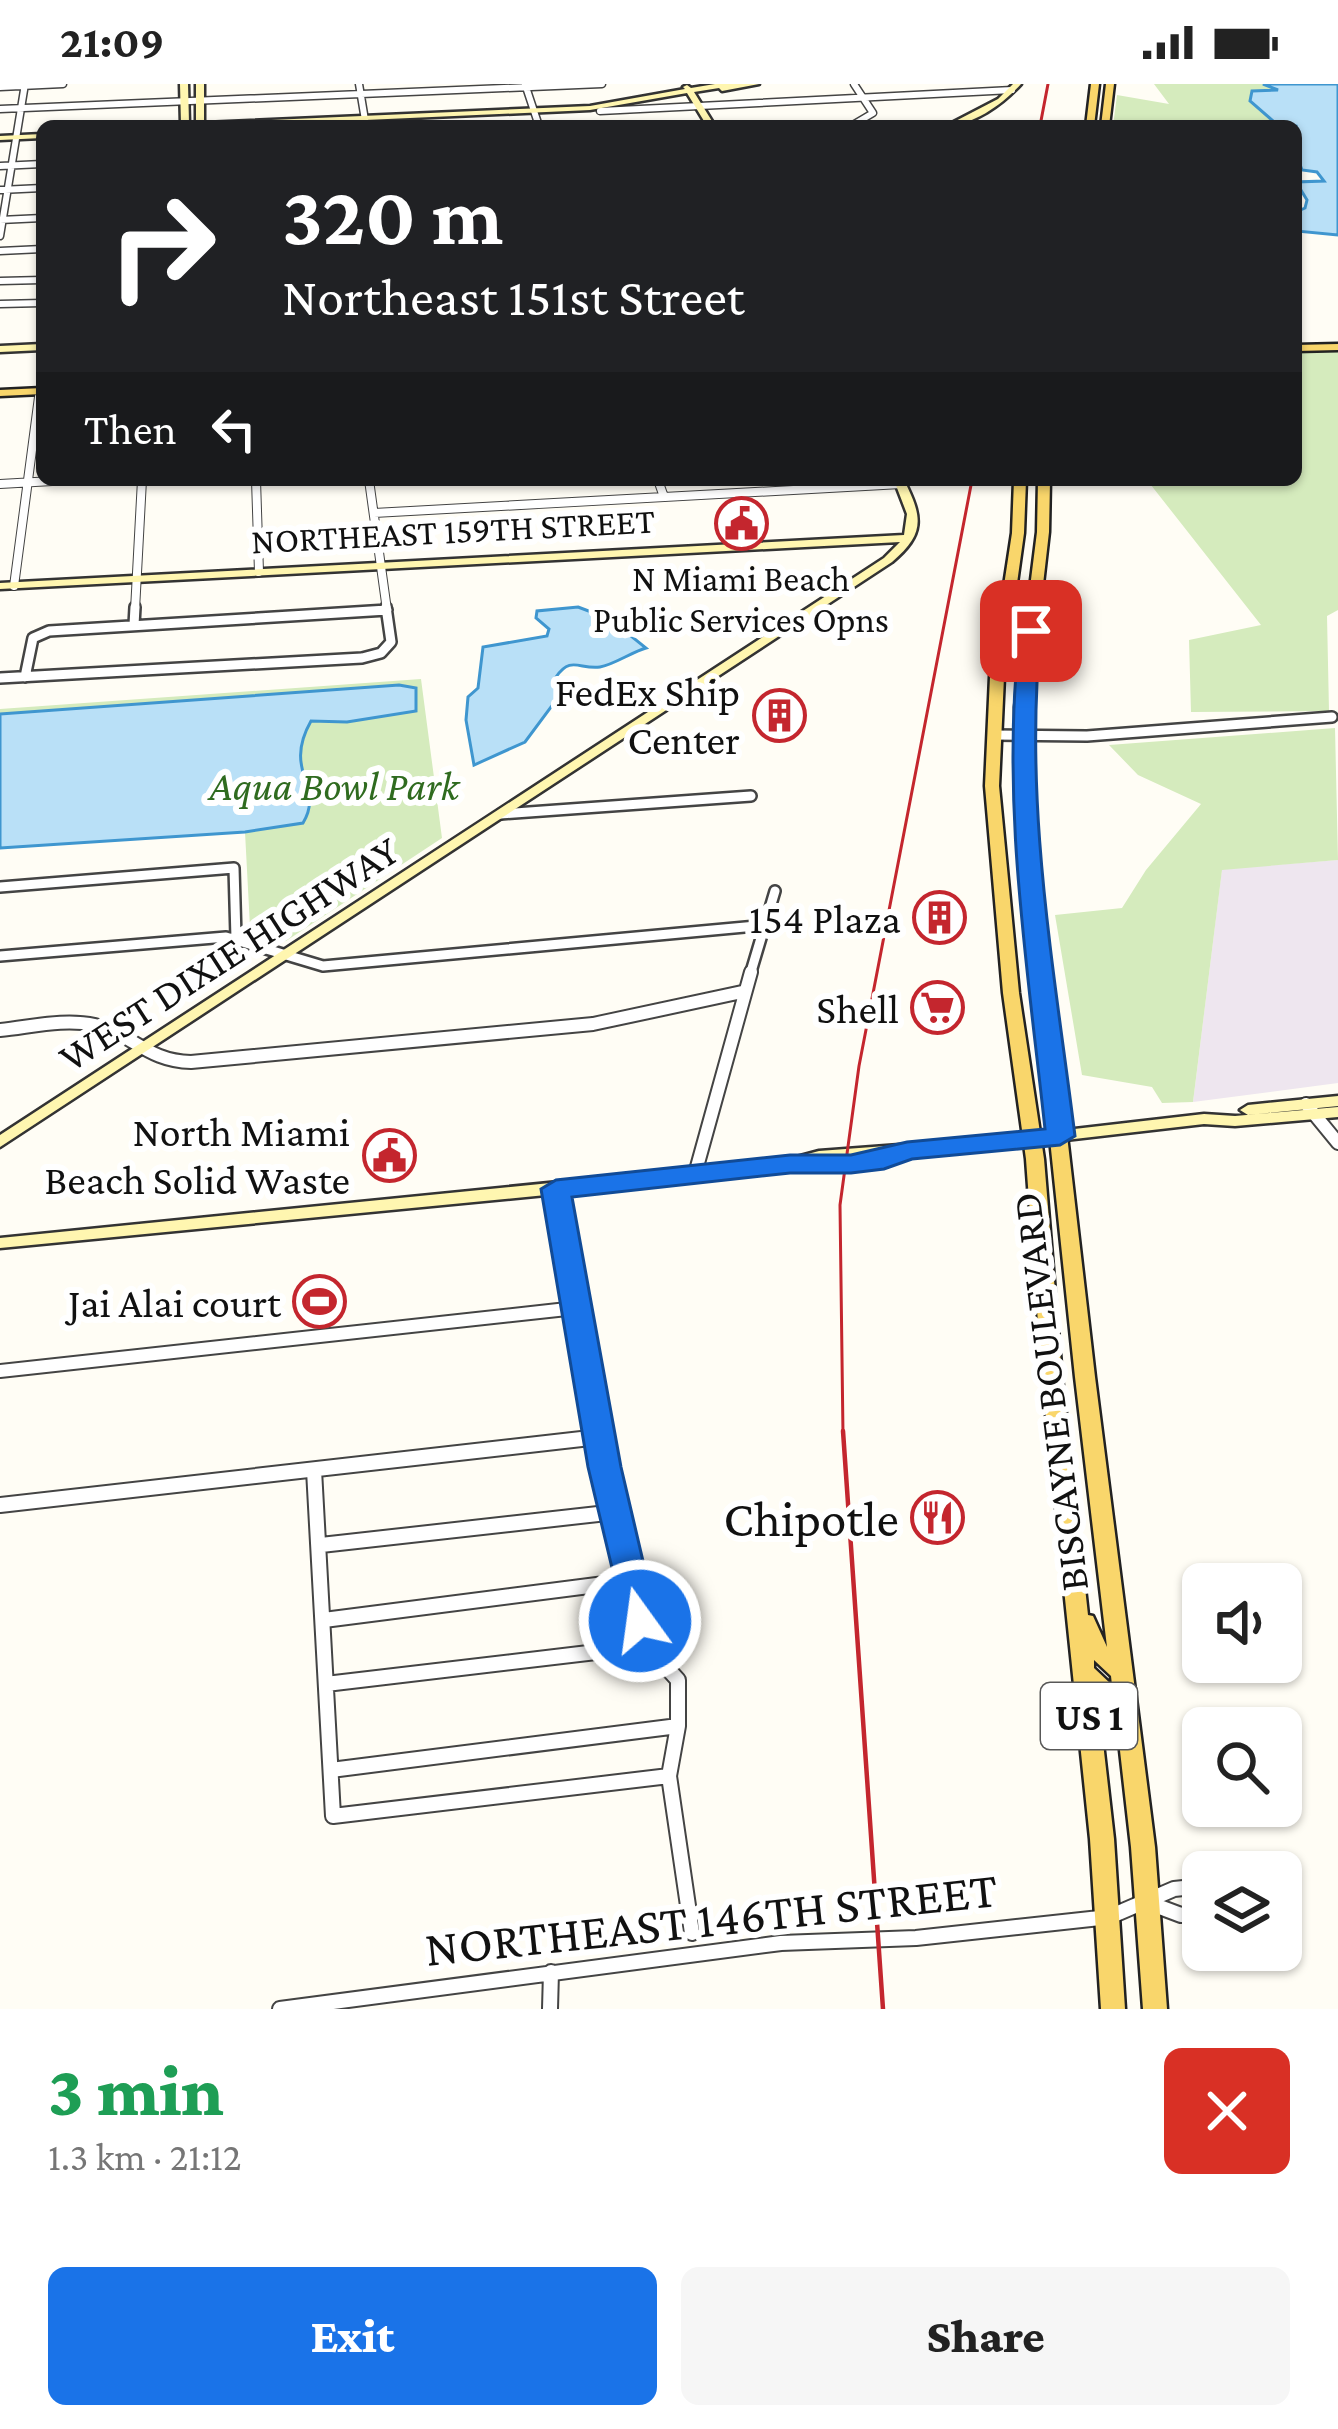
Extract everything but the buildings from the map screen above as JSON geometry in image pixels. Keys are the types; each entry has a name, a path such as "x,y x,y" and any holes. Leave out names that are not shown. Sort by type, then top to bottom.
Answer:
{"main road":[{"path":"1091,120 1095,84"},
{"path":"1106,120 1110,84"},
{"path":"1302,344 1338,343"},
{"path":"0,396 36,395"},
{"name":"BISCAYNE BOULEVARD","path":"1019,486 992,734 999,873 1032,1138 1052,1377 1109,1917 1113,2009"},
{"name":"BISCAYNE BOULEVARD","path":"1044,486 1021,736 1023,816 1149,1904 1155,2009"},
{"path":"1001,650 1028,652"},
{"path":"999,873 1020,900 1034,903"},
{"path":"1052,1377 1085,1377"},
{"path":"1077,1605 1097,1651 1121,1673"},
{"path":"1083,1670 1112,1699 1130,1742"}],"street":[{"path":"0,87 63,84"},
{"path":"183,120 184,84"},
{"path":"200,84 200,120"},
{"path":"359,84 365,120"},
{"path":"0,110 602,84"},
{"path":"399,120 627,107 728,84"},
{"path":"695,92 754,84"},
{"path":"854,84 872,115 862,120"},
{"path":"0,236 25,85"},
{"path":"525,86 537,120"},
{"path":"695,92 863,98 1015,87"},
{"path":"962,120 1001,101 1015,87"},
{"path":"695,92 708,120"},
{"path":"595,109 660,103"},
{"path":"0,136 36,134"},
{"path":"0,166 36,164"},
{"path":"4,190 36,188"},
{"path":"2,220 36,218"},
{"path":"0,251 36,249"},
{"path":"0,281 36,280"},
{"path":"0,304 36,303"},
{"path":"0,348 36,346"},
{"path":"7,586 36,428"},
{"path":"0,484 36,482"},
{"path":"134,625 142,486"},
{"path":"256,486 260,572"},
{"path":"0,678 362,658 389,647 370,486"},
{"path":"660,486 664,497"},
{"path":"374,513 837,486"},
{"path":"902,486 915,514 910,538"},
{"name":"NORTHEAST 159TH STREET","path":"7,586 910,538"},
{"name":"WEST DIXIE HIGHWAY","path":"0,1142 888,560 910,538"},
{"path":"1010,589 1036,591"},
{"path":"25,677 33,638 40,633 387,610"},
{"path":"992,734 1332,717"},
{"path":"501,814 751,796"},
{"path":"0,887 234,868 236,938"},
{"path":"695,1174 742,992 775,891"},
{"path":"0,956 236,938 323,966 766,925"},
{"path":"0,1030 95,1024 162,1063 191,1062 563,1027 644,1016 742,992"},
{"path":"0,1243 790,1164 823,1167 884,1160 907,1150 1204,1119 1235,1121 1338,1101"},
{"path":"1308,1109 1338,1112"},
{"path":"1308,1109 1338,1143"},
{"path":"556,1189 628,1581 646,1646 678,1681 678,1726 669,1776 692,1933"},
{"path":"0,1371 576,1308"},
{"path":"0,1505 599,1437"},
{"path":"314,1470 333,1816 669,1776"},
{"path":"321,1546 616,1512"},
{"path":"324,1620 628,1581"},
{"path":"326,1684 646,1646"},
{"path":"331,1770 678,1726"},
{"name":"NORTHEAST 146TH STREET","path":"280,2009 781,1942 932,1936 1109,1917 1182,1888"},
{"name":"NORTHEAST 146TH STREET","path":"1149,1904 1182,1915"},
{"path":"550,2009 551,1972"}],"shaded area":[{"path":"1338,860 1338,1083 1193,1102 1222,869"}],"green space":[{"path":"1154,84 1263,84 1280,90 1253,91 1258,106 1272,120 1114,120 1117,95 1169,104"},
{"path":"1338,351 1338,610 1327,616 1329,711 1191,712 1189,640 1261,625 1152,486 1302,486 1302,353"},
{"name":"Aqua Bowl Park","path":"421,679 442,838 286,941 276,942 250,927 245,832 0,849 0,709"},
{"path":"1335,728 1338,860 1222,870 1193,1102 1162,1103 1152,1087 1082,1075 1055,915 1122,908 1146,870 1201,804 1138,775 1109,745"}],"water":[{"path":"1263,84 1338,84 1338,235 1302,232 1307,200 1302,182 1324,181 1317,172 1302,170 1302,120 1272,120 1250,101 1252,91 1278,90"},
{"path":"578,607 610,619 646,648 600,667 566,667 556,677 560,695 525,742 474,765 466,720 468,697 478,688 483,647 547,636 549,629 536,618 537,611"},
{"path":"399,685 416,688 416,711 347,722 311,721 301,753 309,799 303,823 245,832 0,848 0,714"}],"railway":[{"path":"1041,120 1048,84"},
{"path":"843,1434 840,1205 859,1066 971,486"},
{"path":"843,1431 883,2009"}],"place":[{"name":"N Miami Beach Public Services Opns","path":"741,523"},
{"name":"FedEx Ship Center","path":"779,715"},
{"name":"154 Plaza","path":"940,918"},
{"name":"Shell","path":"938,1008"},
{"name":"North Miami Beach Solid Waste","path":"389,1155"},
{"name":"Jai Alai court","path":"320,1302"},
{"name":"Chipotle","path":"938,1518"}],"route":[{"path":"640,1621 604,1467 556,1189 790,1164 823,1167 884,1160 907,1150 1060,1136 1023,816 1022,707 1031,631"}]}
